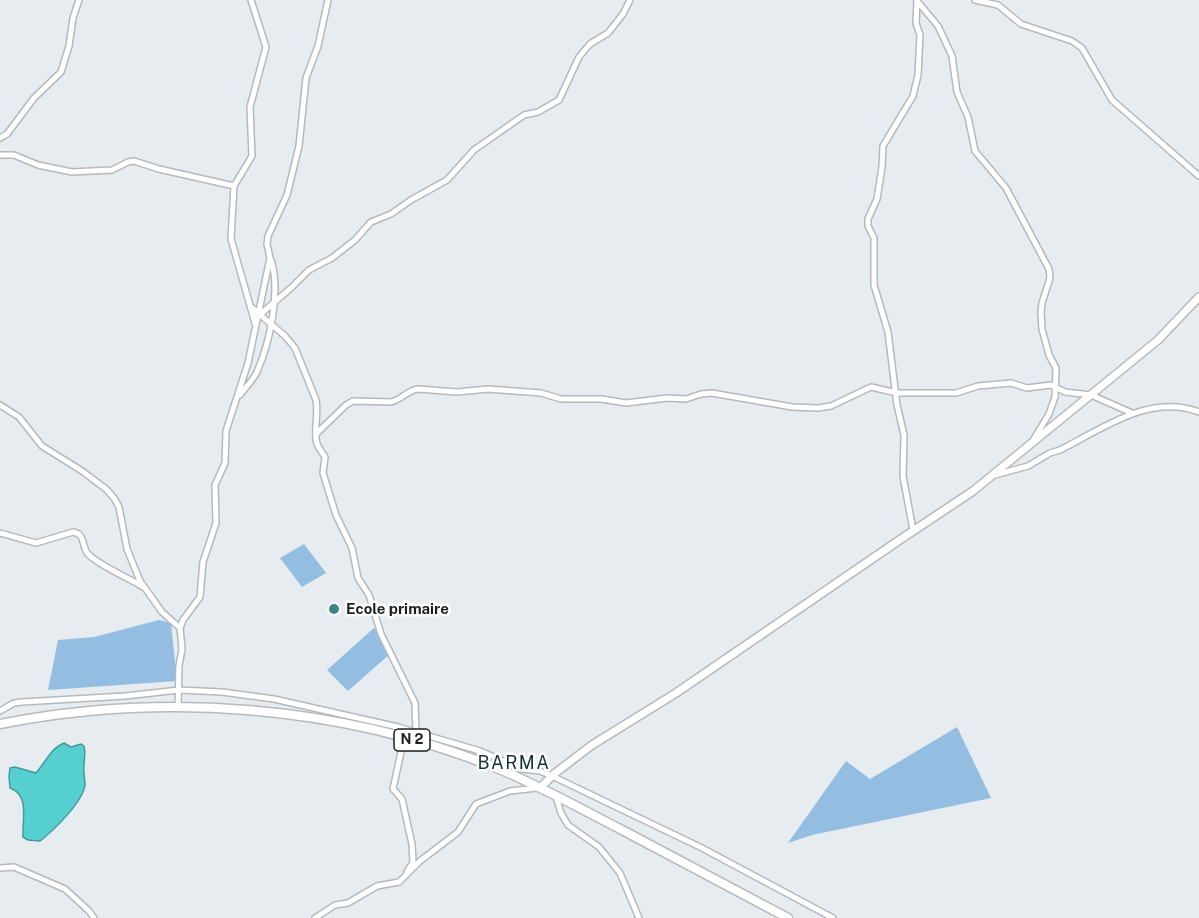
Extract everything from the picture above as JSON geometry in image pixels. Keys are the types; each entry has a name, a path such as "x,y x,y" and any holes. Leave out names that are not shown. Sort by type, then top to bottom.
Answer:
{"main road":[{"name":"N 2","path":"0,724 75,712 178,707 245,710 314,718 404,738 493,766 541,787 788,918"}],"street":[{"path":"0,138 7,134 34,98 61,72 69,46 73,18 80,0"},
{"path":"250,0 266,47 250,107 252,156 234,186 231,239 255,325"},
{"path":"237,398 256,374 269,336 274,303 273,268 268,236 287,195 298,146 306,78 318,46 328,0"},
{"path":"258,314 274,303 309,270 332,258 355,240 371,222 391,214 447,180 474,150 524,115 538,111 559,100 579,57 590,44 608,33 623,14 630,0"},
{"path":"975,0 998,5 1021,24 1072,40 1082,48 1112,100 1199,176"},
{"path":"917,1 938,26 952,56 957,92 968,117 975,151 1006,188 1046,260 1050,278 1042,303 1042,330 1049,355 1056,368 1056,397 1049,414 1030,445"},
{"path":"913,530 903,476 904,435 888,332 874,285 874,238 868,226 868,219 877,199 883,146 913,96 918,75 920,35 916,23 917,1"},
{"path":"0,155 14,155 38,165 72,172 112,170 128,162 134,162 159,170 234,186"},
{"path":"178,707 179,666 182,649 180,628 183,620 200,597 203,562 216,523 215,485 225,463 226,430 248,363 270,258"},
{"path":"315,918 335,905 348,903 383,884 396,884 420,861 458,832 476,804 510,791 541,787 592,744 686,687 993,475 1158,340 1199,297"},
{"path":"250,306 270,322 295,348 316,400 318,408 316,434 319,448 325,457 323,472 336,515 352,548 358,578 369,595 381,634 415,703 416,732"},
{"path":"316,434 353,401 397,401 418,389 457,392 488,389 541,393 561,399 601,399 626,403 667,398 686,399 712,393 792,407 818,408 831,406 871,387 897,393 956,393 978,386 1011,382 1027,388 1052,385 1065,392 1091,394 1132,413"},
{"path":"0,405 19,417 42,446 98,483 114,498 119,507 127,549 144,587 162,612 180,628"},
{"path":"993,475 1028,466 1132,413 1149,408 1183,408 1199,412"},
{"path":"0,533 36,543 73,532 78,533 85,550 94,559 144,587"},
{"path":"0,711 14,703 22,702 125,696 179,690 222,692 274,699 344,713 480,751 522,769 540,771 552,776 702,848 833,918"},
{"path":"404,738 393,789 402,800 412,844 412,862 405,876"},
{"path":"556,795 561,813 568,825 599,847 620,873 639,918"},
{"path":"0,868 14,867 65,889 93,918"}],"shaded area":[{"path":"304,544 326,573 302,587 280,558"},
{"path":"159,620 171,623 177,681 48,690 58,640 94,637"},
{"path":"374,628 381,634 391,653 348,691 327,670"},
{"path":"957,727 991,798 812,835 788,843 846,761 870,779"},
{"path":"64,743 71,747 81,744 84,746 85,785 83,792 67,816 46,836 40,841 28,840 23,837 23,802 16,791 10,788 10,768 15,767 36,773 52,752"}],"place":[{"name":"Ecole primaire","path":"334,609"}],"district":[{"name":"BARMA","path":"514,763"}]}
